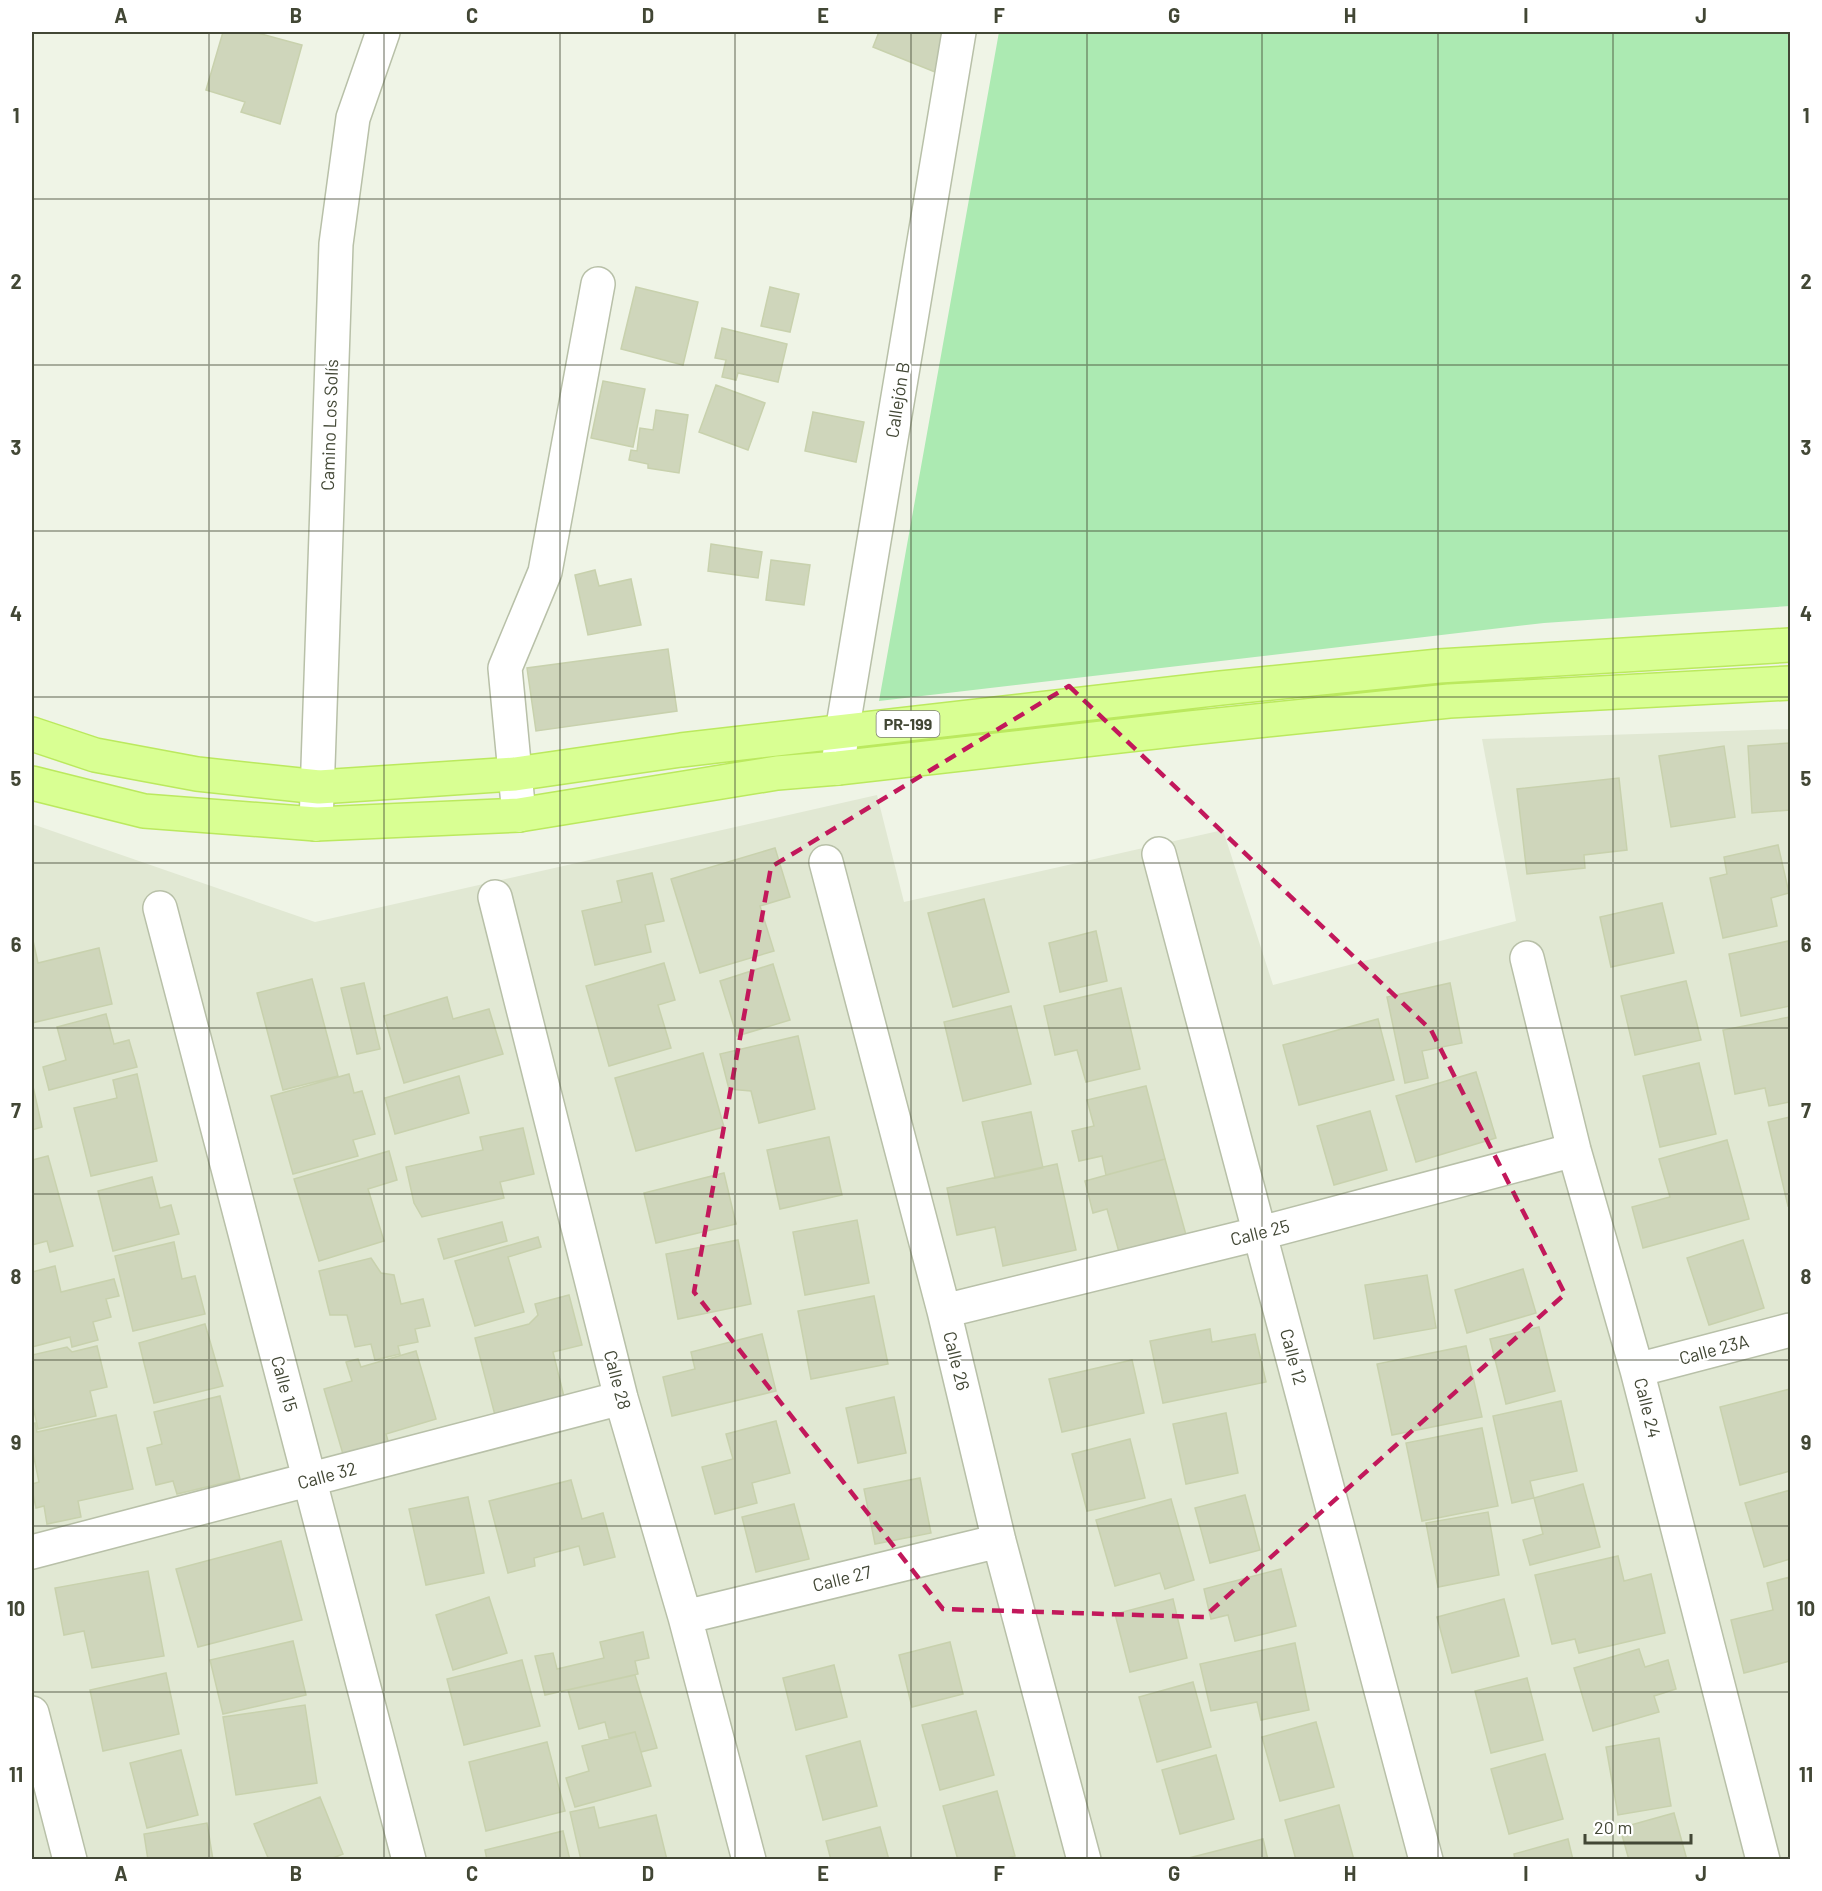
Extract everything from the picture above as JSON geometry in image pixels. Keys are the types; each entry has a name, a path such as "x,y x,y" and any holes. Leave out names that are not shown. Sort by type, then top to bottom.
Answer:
{"main road":[{"name":"PR-199","path":"32,734 95,755 197,774 319,787 515,774 681,750 1221,688 1427,667 1791,645"},
{"name":"PR-199","path":"32,783 144,811 316,824 519,815 777,773 1449,701 1791,683"}],"street":[{"name":"Camino Los Solís","path":"316,824 336,244 353,118 383,32"},
{"name":"Callejón B","path":"838,768 842,732 959,32"},
{"path":"519,815 505,668 545,572 598,284"},
{"name":"Calle 12","path":"1159,854 1426,1860"},
{"name":"Calle 26","path":"826,862 944,1311 999,1541 1084,1860"},
{"name":"Calle 28","path":"495,897 621,1398 685,1617 749,1860"},
{"name":"Calle 15","path":"160,908 409,1860"},
{"name":"Calle 24","path":"1527,958 1574,1150 1637,1370 1763,1860"},
{"name":"Calle 25","path":"944,1311 1261,1233 1574,1150"},
{"name":"Calle 23A","path":"1637,1370 1791,1330"},
{"name":"Calle 32","path":"32,1552 621,1398"},
{"name":"Calle 27","path":"685,1617 999,1541"},
{"path":"32,1713 70,1860"}],"highlighted area":[{"path":"1069,686 1431,1030 1565,1294 1204,1617 943,1609 694,1292 771,867"}],"shaded area":[{"path":"1790,729 1790,1859 32,1860 32,824 315,922 877,795 904,902 1223,830 1273,985 1516,921 1482,739"}],"green space":[{"path":"999,32 1790,32 1790,606 1544,623 879,701"}],"building":[{"path":"223,32 254,32 302,45 280,124 241,112 245,102 206,90"},
{"path":"879,32 957,32 940,74 873,47"},
{"path":"636,287 698,302 683,365 621,349"},
{"path":"770,287 799,294 790,332 761,326"},
{"path":"722,328 787,344 778,382 738,373 736,380 722,377 726,360 715,358"},
{"path":"603,381 645,389 633,447 591,438"},
{"path":"716,385 765,403 748,450 699,432"},
{"path":"656,410 688,415 679,473 648,468 648,464 629,460 631,450 637,451 640,428 653,430"},
{"path":"813,412 864,422 856,462 805,451"},
{"path":"711,544 762,552 758,578 708,571"},
{"path":"771,560 810,565 804,605 766,600"},
{"path":"595,570 599,586 631,579 641,625 588,635 575,575"},
{"path":"668,649 677,711 536,731 527,668"},
{"path":"1790,743 1790,810 1752,813 1748,746"},
{"path":"1724,746 1735,817 1671,827 1659,756"},
{"path":"1619,778 1627,850 1584,855 1585,868 1527,874 1517,789"},
{"path":"1778,845 1789,893 1771,898 1777,926 1723,938 1710,878 1727,874 1724,857"},
{"path":"775,848 790,897 760,906 774,951 700,973 671,879"},
{"path":"652,873 664,921 645,925 651,952 595,965 582,911 622,902 617,881"},
{"path":"984,899 1009,992 953,1007 928,913"},
{"path":"1662,903 1674,953 1611,967 1600,917"},
{"path":"1096,931 1107,981 1060,992 1049,943"},
{"path":"32,936 38,963 99,948 112,1004 32,1023"},
{"path":"1788,941 1790,1006 1741,1016 1729,954"},
{"path":"664,963 675,1000 658,1005 671,1048 609,1066 586,986"},
{"path":"773,964 790,1020 737,1036 720,981"},
{"path":"312,979 338,1076 283,1090 257,993"},
{"path":"1686,981 1701,1040 1635,1055 1621,996"},
{"path":"364,983 380,1049 357,1054 341,988"},
{"path":"1450,983 1462,1043 1422,1051 1428,1078 1405,1083 1387,997"},
{"path":"1121,988 1140,1069 1086,1082 1077,1050 1055,1055 1044,1006"},
{"path":"447,997 453,1019 489,1009 503,1054 404,1083 384,1016"},
{"path":"1011,1006 1031,1084 963,1101 944,1022"},
{"path":"106,1014 114,1044 129,1040 137,1067 49,1090 43,1067 66,1060 57,1027"},
{"path":"1790,1017 1790,1102 1769,1106 1765,1088 1735,1094 1723,1030"},
{"path":"1378,1019 1394,1080 1299,1105 1283,1045"},
{"path":"798,1036 815,1109 759,1123 751,1091 729,1089 720,1054"},
{"path":"703,1053 724,1127 636,1151 615,1078"},
{"path":"1699,1063 1716,1134 1660,1147 1643,1076"},
{"path":"1476,1072 1496,1138 1416,1162 1396,1096"},
{"path":"137,1074 157,1161 91,1176 74,1108 117,1098 113,1080"},
{"path":"349,1074 354,1093 362,1091 375,1134 353,1140 358,1156 293,1174 271,1096"},
{"path":"459,1076 469,1113 395,1134 385,1098"},
{"path":"32,1082 42,1127 32,1130"},
{"path":"1146,1086 1165,1159 1106,1175 1102,1156 1079,1161 1072,1131 1094,1126 1087,1100"},
{"path":"1370,1111 1387,1170 1334,1185 1317,1126"},
{"path":"1031,1112 1043,1168 995,1178 982,1122"},
{"path":"1790,1117 1790,1205 1788,1206 1768,1122"},
{"path":"523,1128 534,1174 500,1182 504,1198 422,1217 414,1203 406,1167 483,1150 480,1137"},
{"path":"829,1137 842,1195 780,1209 767,1150"},
{"path":"1727,1140 1749,1219 1643,1248 1632,1207 1670,1197 1659,1159"},
{"path":"389,1151 397,1180 368,1189 384,1241 319,1261 294,1179"},
{"path":"48,1156 73,1246 50,1252 47,1241 32,1245 32,1160"},
{"path":"1165,1159 1186,1235 1119,1252 1107,1209 1093,1213 1085,1181"},
{"path":"1057,1164 1076,1250 1003,1266 995,1227 957,1235 947,1188"},
{"path":"724,1173 736,1224 656,1243 644,1193"},
{"path":"152,1177 160,1208 171,1205 179,1234 113,1251 98,1191"},
{"path":"857,1220 869,1283 805,1295 793,1232"},
{"path":"502,1222 507,1241 444,1259 438,1239"},
{"path":"538,1237 541,1247 508,1257 524,1312 475,1326 455,1261"},
{"path":"738,1240 751,1304 678,1319 666,1254"},
{"path":"1743,1240 1764,1308 1709,1325 1687,1258"},
{"path":"174,1242 182,1279 195,1276 205,1314 133,1331 115,1256"},
{"path":"371,1258 381,1273 394,1275 401,1304 423,1299 430,1326 415,1329 418,1342 398,1346 400,1354 375,1360 371,1344 355,1347 347,1315 330,1315 319,1271"},
{"path":"55,1266 61,1292 114,1279 119,1296 106,1299 111,1317 93,1322 98,1340 72,1347 70,1337 32,1347 32,1272"},
{"path":"1523,1269 1536,1313 1467,1333 1455,1290"},
{"path":"1427,1275 1436,1328 1374,1339 1365,1285"},
{"path":"569,1295 582,1345 553,1352 566,1405 497,1423 475,1338 529,1324 538,1315 535,1304"},
{"path":"874,1296 888,1364 811,1379 798,1311"},
{"path":"205,1324 223,1386 154,1403 139,1343"},
{"path":"1539,1327 1555,1391 1506,1404 1490,1339"},
{"path":"1210,1329 1212,1342 1255,1334 1266,1382 1163,1403 1150,1341"},
{"path":"762,1334 776,1391 672,1416 663,1377 695,1369 691,1352"},
{"path":"97,1346 107,1387 90,1391 96,1416 38,1429 32,1402 32,1355 67,1347 72,1352"},
{"path":"1466,1346 1482,1417 1392,1435 1377,1364"},
{"path":"416,1351 436,1419 386,1434 390,1448 345,1461 324,1389 352,1381 346,1362 358,1359 361,1367"},
{"path":"1132,1360 1144,1413 1062,1432 1049,1379"},
{"path":"1790,1389 1790,1471 1740,1485 1720,1407"},
{"path":"220,1396 240,1479 177,1494 173,1481 156,1485 147,1448 162,1444 154,1412"},
{"path":"894,1397 906,1453 858,1463 846,1408"},
{"path":"1561,1401 1577,1471 1530,1481 1534,1498 1512,1503 1493,1416"},
{"path":"1226,1413 1238,1473 1186,1484 1173,1424"},
{"path":"116,1415 133,1489 78,1501 81,1517 47,1524 44,1506 36,1508 32,1489 32,1484 39,1482 32,1448 32,1424 35,1423 37,1432"},
{"path":"776,1421 790,1473 752,1483 757,1503 715,1514 702,1467 733,1459 726,1434"},
{"path":"1482,1428 1498,1506 1422,1521 1406,1443"},
{"path":"1130,1439 1145,1498 1087,1511 1072,1454"},
{"path":"920,1478 931,1533 875,1544 864,1489"},
{"path":"571,1480 582,1519 603,1513 615,1557 584,1565 579,1546 534,1558 535,1566 508,1573 489,1501"},
{"path":"1583,1484 1600,1547 1530,1565 1523,1540 1543,1534 1534,1498"},
{"path":"1790,1490 1790,1559 1764,1567 1745,1503"},
{"path":"1245,1495 1260,1550 1210,1563 1195,1508"},
{"path":"468,1497 484,1573 426,1585 409,1509"},
{"path":"1171,1499 1194,1580 1165,1589 1160,1573 1115,1586 1096,1520"},
{"path":"794,1504 809,1559 756,1572 742,1517"},
{"path":"1488,1512 1499,1575 1438,1587 1426,1523"},
{"path":"281,1541 302,1620 198,1647 176,1569"},
{"path":"1618,1556 1624,1581 1651,1574 1665,1633 1579,1653 1575,1639 1552,1644 1535,1575"},
{"path":"1281,1569 1296,1626 1235,1641 1228,1615 1211,1619 1204,1589"},
{"path":"148,1571 164,1656 92,1668 84,1631 64,1635 55,1588"},
{"path":"1790,1577 1790,1661 1744,1673 1731,1620 1773,1610 1767,1583"},
{"path":"489,1597 507,1653 453,1670 436,1615"},
{"path":"1173,1599 1187,1658 1130,1672 1115,1614"},
{"path":"1504,1599 1519,1656 1452,1673 1437,1617"},
{"path":"643,1632 649,1658 635,1661 638,1674 545,1695 535,1656 553,1653 557,1669 604,1658 600,1642"},
{"path":"293,1641 306,1695 223,1714 210,1660"},
{"path":"950,1642 963,1694 912,1707 899,1655"},
{"path":"1295,1643 1309,1710 1261,1720 1257,1702 1211,1711 1200,1664"},
{"path":"1639,1649 1645,1667 1668,1660 1676,1689 1654,1696 1659,1712 1593,1731 1574,1668"},
{"path":"522,1660 540,1726 464,1745 447,1679"},
{"path":"834,1665 847,1717 796,1730 783,1678"},
{"path":"166,1673 179,1734 103,1751 90,1690"},
{"path":"635,1675 657,1748 641,1752 635,1732 609,1738 605,1722 579,1729 568,1690"},
{"path":"1527,1678 1543,1740 1491,1753 1475,1691"},
{"path":"1193,1682 1211,1747 1157,1762 1139,1697"},
{"path":"305,1705 317,1783 236,1795 223,1717"},
{"path":"976,1711 994,1775 940,1790 922,1725"},
{"path":"1316,1722 1334,1787 1280,1801 1262,1737"},
{"path":"635,1732 651,1786 575,1807 566,1778 589,1771 582,1746"},
{"path":"1659,1738 1671,1806 1618,1815 1606,1747"},
{"path":"860,1741 877,1806 823,1820 806,1756"},
{"path":"547,1742 565,1811 486,1831 469,1762"},
{"path":"181,1750 198,1815 147,1828 130,1763"},
{"path":"1545,1754 1563,1819 1509,1834 1491,1769"},
{"path":"1216,1755 1234,1819 1180,1834 1162,1770"},
{"path":"997,1791 1015,1856 1000,1860 958,1860 943,1806"},
{"path":"320,1797 343,1854 328,1860 269,1860 254,1824"},
{"path":"1339,1805 1354,1860 1296,1860 1285,1820"},
{"path":"594,1807 599,1828 656,1815 667,1860 581,1860 570,1812"},
{"path":"1674,1813 1687,1860 1629,1860 1620,1828"},
{"path":"207,1823 213,1860 148,1860 144,1834"},
{"path":"880,1827 889,1860 831,1860 826,1841"},
{"path":"563,1831 570,1860 487,1860 485,1850"},
{"path":"1263,1839 1268,1860 1181,1860"},
{"path":"1568,1839 1573,1860 1515,1860 1514,1854"}]}
